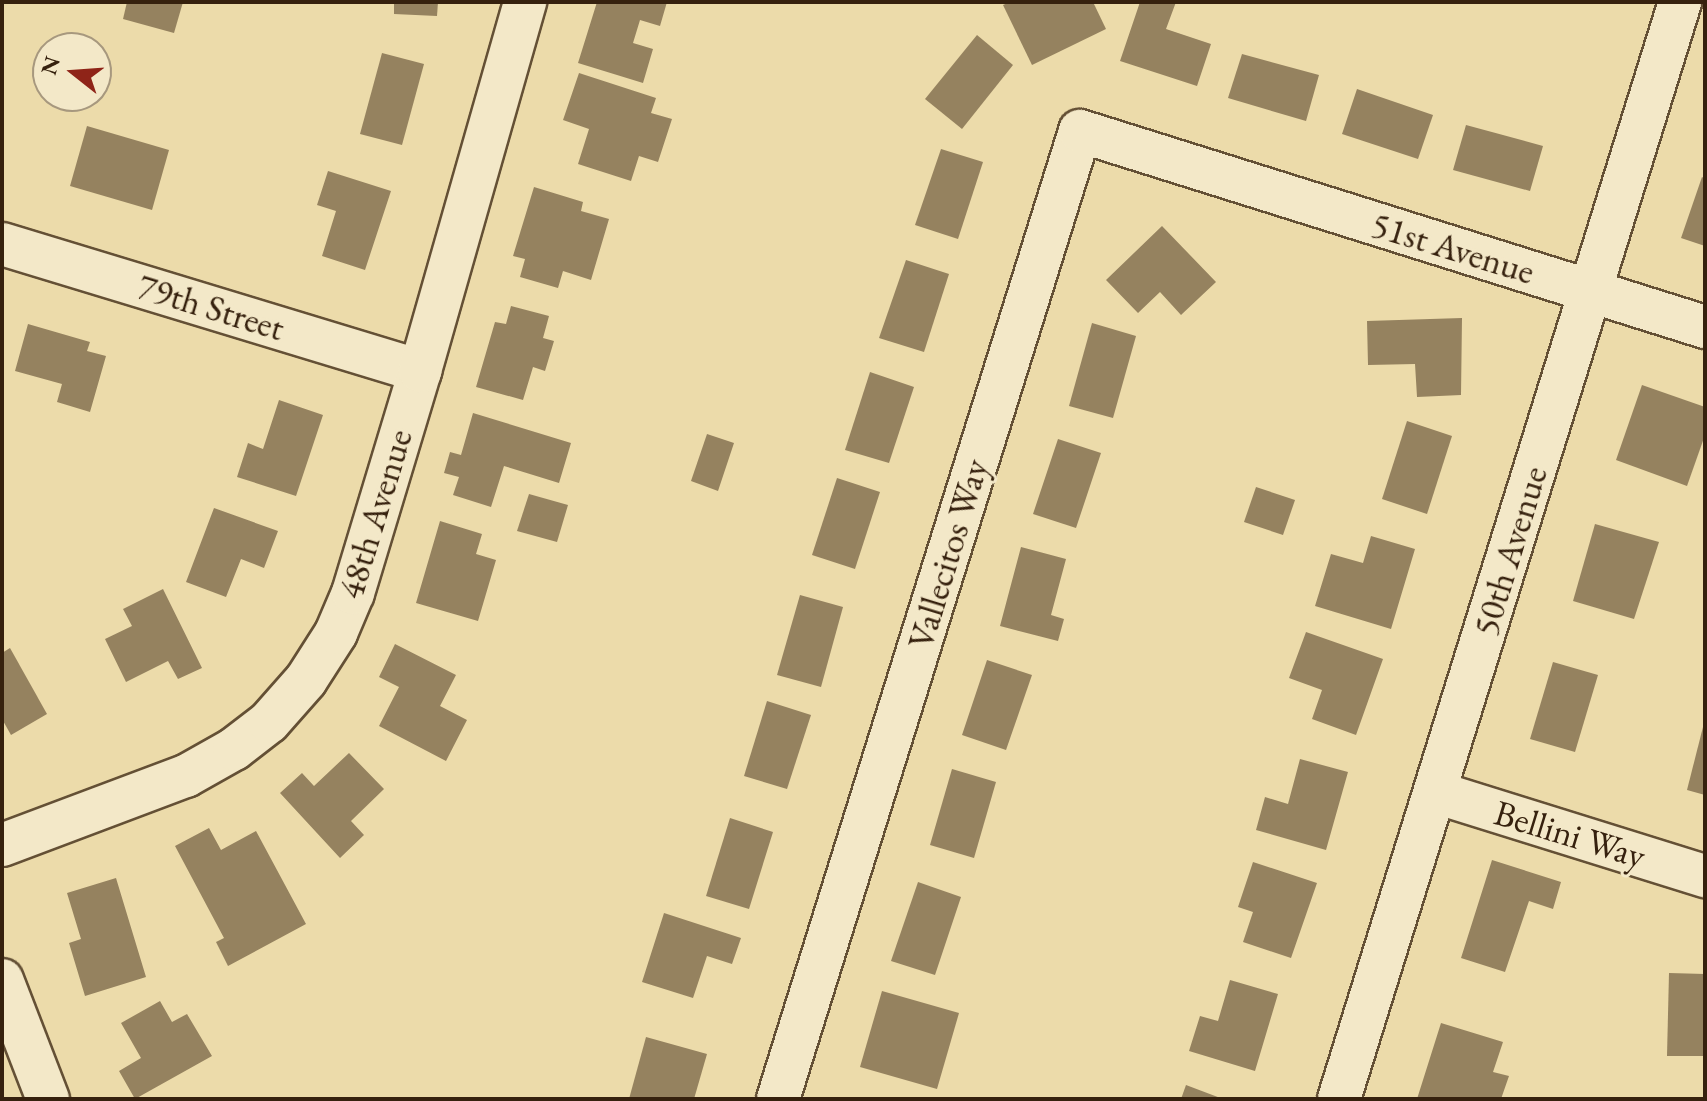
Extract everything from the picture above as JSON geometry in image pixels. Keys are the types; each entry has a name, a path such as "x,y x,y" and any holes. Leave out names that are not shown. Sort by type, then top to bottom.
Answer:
{"street":[{"name":"48th Avenue","path":"2,845 186,776 234,749 297,691 336,633 353,593 420,371 525,2"},
{"name":"50th Avenue","path":"1339,1099 1680,2"},
{"name":"Vallecitos Way","path":"778,1099 1080,131 1202,169"},
{"name":"51st Avenue","path":"1202,169 1705,327"},
{"name":"79th Street","path":"2,244 420,371"},
{"name":"Bellini Way","path":"1435,792 1705,876"},
{"path":"2,980 13,1050 48,1099"}],"building":[{"path":"127,2 183,2 174,33 123,19"},
{"path":"394,2 438,2 437,16 394,14"},
{"path":"597,2 667,2 660,26 640,20 633,43 653,49 643,83 578,63"},
{"path":"1010,2 1093,2 1106,29 1032,65 1003,5"},
{"path":"1140,2 1176,2 1166,29 1211,44 1197,86 1120,61"},
{"path":"977,35 1013,65 962,129 925,99"},
{"path":"382,53 424,64 402,145 360,134"},
{"path":"1242,54 1319,75 1306,121 1228,98"},
{"path":"579,73 656,98 651,113 672,119 658,162 639,156 631,181 578,164 589,129 563,120"},
{"path":"1357,89 1433,115 1418,159 1342,134"},
{"path":"1466,125 1543,146 1530,191 1453,170"},
{"path":"87,126 169,150 152,210 70,186"},
{"path":"941,149 983,162 958,239 915,225"},
{"path":"328,171 391,191 365,270 322,256 336,211 317,205"},
{"path":"1702,177 1705,179 1705,246 1681,238"},
{"path":"534,187 583,202 581,211 609,219 591,280 563,271 558,288 520,277 525,259 513,256"},
{"path":"1162,226 1216,282 1181,315 1160,292 1138,313 1106,280"},
{"path":"906,260 949,274 924,352 879,338"},
{"path":"511,306 549,316 543,338 554,341 545,371 533,367 523,400 476,387 495,322 506,324"},
{"path":"1462,318 1461,395 1417,397 1415,364 1368,365 1367,321"},
{"path":"1092,323 1136,336 1113,418 1069,406"},
{"path":"28,324 90,342 87,351 106,356 90,412 57,402 62,384 15,371"},
{"path":"870,372 914,387 889,463 845,450"},
{"path":"1642,385 1705,407 1705,435 1687,486 1616,460"},
{"path":"279,400 323,415 296,496 237,477 248,443 263,449"},
{"path":"473,413 571,443 559,483 504,466 491,507 453,495 459,477 444,473 450,452 461,455"},
{"path":"1407,421 1452,436 1427,514 1382,499"},
{"path":"707,434 734,443 718,491 691,481"},
{"path":"1058,439 1101,453 1076,528 1033,514"},
{"path":"837,478 880,492 855,569 812,555"},
{"path":"1256,487 1295,500 1283,535 1244,522"},
{"path":"529,494 568,505 557,542 517,531"},
{"path":"214,508 278,531 264,568 241,559 226,597 186,582"},
{"path":"440,521 482,534 476,554 496,560 478,621 416,603"},
{"path":"1595,524 1659,542 1634,619 1573,601"},
{"path":"1371,536 1415,549 1391,629 1315,606 1331,554 1363,563"},
{"path":"1021,547 1066,559 1051,615 1064,619 1058,641 1000,626"},
{"path":"163,589 202,668 178,679 168,661 126,682 105,639 132,626 123,609"},
{"path":"800,595 843,607 821,687 777,675"},
{"path":"1306,632 1383,659 1356,735 1312,719 1322,690 1289,678"},
{"path":"395,644 456,675 440,706 467,720 446,761 379,726 399,687 379,677"},
{"path":"10,648 47,714 11,735 2,719 2,653"},
{"path":"987,660 1032,675 1006,750 962,735"},
{"path":"1553,662 1598,675 1575,752 1530,739"},
{"path":"767,701 811,715 787,789 744,776"},
{"path":"1705,724 1705,795 1687,790"},
{"path":"349,753 384,789 351,821 364,835 340,858 280,793 302,773 314,786"},
{"path":"1300,759 1348,772 1326,850 1256,830 1265,797 1288,804"},
{"path":"952,769 996,782 974,858 930,845"},
{"path":"730,818 773,832 749,909 706,896"},
{"path":"209,828 221,850 256,831 306,924 228,966 216,942 224,938 175,846"},
{"path":"1492,860 1561,882 1553,909 1529,901 1505,972 1461,958"},
{"path":"1253,862 1317,883 1291,958 1243,942 1253,912 1238,907"},
{"path":"116,878 146,977 85,996 69,943 81,939 67,893"},
{"path":"918,882 961,897 935,975 891,961"},
{"path":"664,913 741,938 732,964 707,956 693,998 642,982"},
{"path":"1669,973 1705,974 1705,1056 1667,1056"},
{"path":"1230,980 1278,994 1255,1071 1189,1051 1200,1016 1218,1021"},
{"path":"882,991 959,1013 937,1089 860,1067"},
{"path":"160,1001 172,1022 187,1014 212,1056 135,1099 119,1071 141,1058 121,1023"},
{"path":"1441,1023 1503,1042 1493,1072 1509,1076 1501,1099 1417,1099"},
{"path":"646,1037 707,1054 694,1099 629,1099"},
{"path":"1186,1085 1223,1099 1181,1099"}]}
